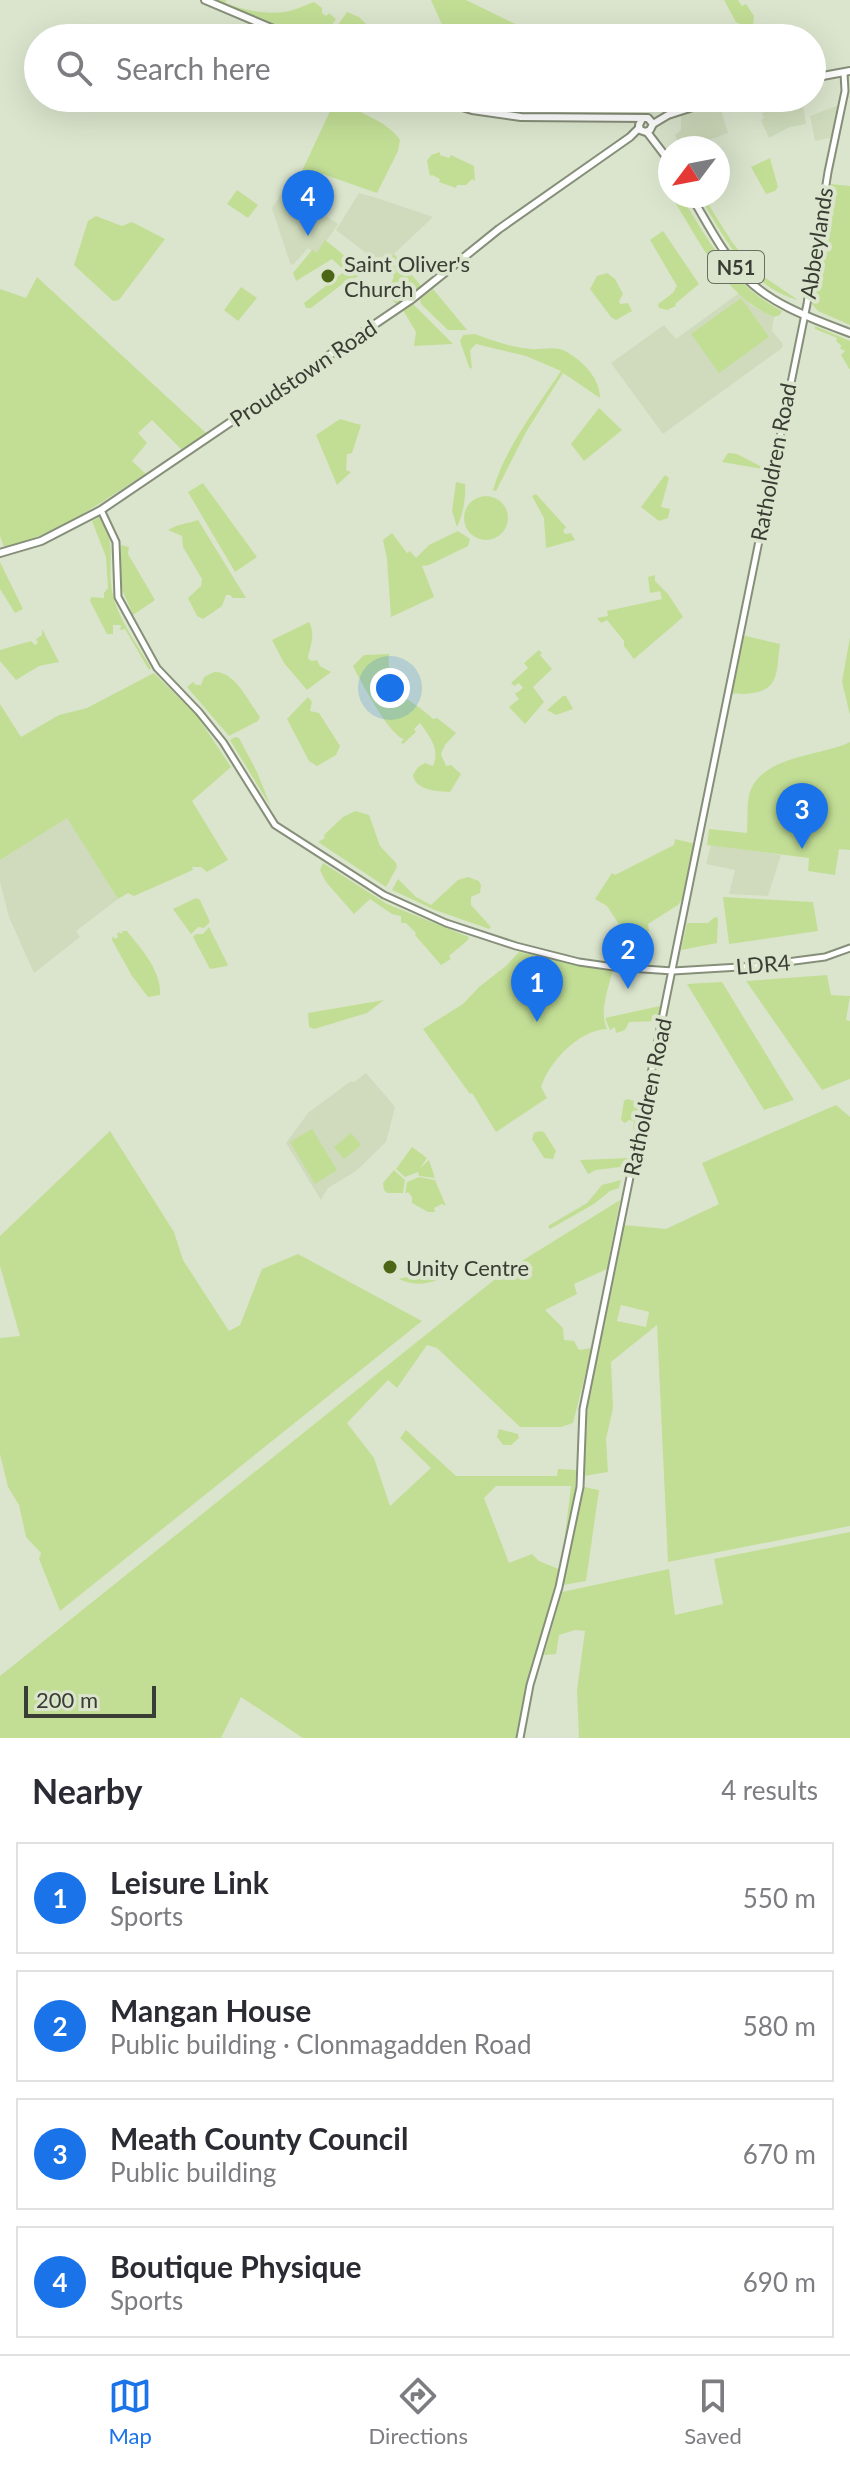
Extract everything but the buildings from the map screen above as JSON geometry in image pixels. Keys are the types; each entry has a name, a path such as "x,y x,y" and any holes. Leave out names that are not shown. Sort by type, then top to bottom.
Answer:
{"main road":[{"path":"205,0 262,24"},
{"path":"826,76 848,74"},
{"path":"486,112 521,117 626,118 645,127 658,145"},
{"path":"645,127 677,112"},
{"name":"Proudstown Road","path":"0,553 64,531 101,510 412,299 499,229 645,127"},
{"name":"N51","path":"699,208 741,273 763,292 850,333"}],"street":[{"name":"Abbeylands","path":"805,314 828,172 848,74"},
{"name":"Ratholdren Road","path":"520,1738 530,1685 559,1587 580,1487 583,1409 805,314"},
{"name":"LDR4","path":"101,510 116,542 117,595 157,668 223,742 270,818 283,832 323,854 384,895 456,927 585,963 673,971 806,960 850,948"}],"shaded area":[{"path":"839,105 834,137 815,141 810,116"},
{"path":"687,112 721,112 728,133 720,136 676,136 681,130 681,116"},
{"path":"804,112 806,124 790,127 769,138 761,120 764,118 762,113"},
{"path":"288,184 307,196 304,201 338,224 317,254 308,248 293,265 272,208"},
{"path":"359,193 433,217 382,265 336,230"},
{"path":"739,293 752,306 774,317 772,331 783,344 782,348 663,434 611,363 664,325 676,339"},
{"path":"67,817 118,899 76,931 80,937 34,973 9,917 0,882 0,860"},
{"path":"711,845 781,855 768,896 729,894 735,870 706,864"},
{"path":"366,1073 395,1107 386,1142 356,1171 328,1188 321,1200 286,1143 308,1113"}],"green space":[{"path":"213,0 226,0 225,3 233,6 269,13 296,9 314,2 322,8 322,13 326,16 329,13 336,19 333,24 274,24"},
{"path":"431,0 466,0 515,24 442,24"},
{"path":"724,0 738,0 742,6 746,4 754,16 753,24 736,22"},
{"path":"347,12 366,24 339,24"},
{"path":"330,112 361,112 380,122 400,140 398,151 377,193 317,172 303,192 295,186"},
{"path":"440,152 440,155 449,158 451,155 474,166 475,181 472,179 456,188 430,176 427,161 431,155"},
{"path":"770,158 778,187 766,194 751,167"},
{"path":"831,184 850,186 850,325 818,311 812,304"},
{"path":"237,190 258,205 248,218 227,204"},
{"path":"678,208 688,208 723,261 749,289 782,311 780,315 774,317 741,296 703,248"},
{"path":"706,208 711,208 754,270 798,300 765,284 728,243"},
{"path":"96,216 122,226 132,222 165,239 119,300 113,301 74,265 88,221"},
{"path":"663,231 699,284 676,306 667,310 659,308 658,304 677,286 650,240"},
{"path":"325,240 366,273 345,282 311,308 306,308 304,303 345,271 332,259 296,281 293,273 312,250 317,253"},
{"path":"394,254 422,287 396,304 387,294 394,276 382,266"},
{"path":"607,273 615,279 623,294 620,304 628,303 632,311 616,320 590,289 597,276"},
{"path":"37,277 206,433 182,450 152,420 138,433 147,443 132,461 146,474 61,526 4,547 0,536 0,289 26,298"},
{"path":"241,287 257,298 238,321 224,310"},
{"path":"433,289 467,330 448,330 421,304 420,299"},
{"path":"741,298 769,337 719,373 691,334"},
{"path":"413,304 453,344 414,346 416,332 403,310"},
{"path":"815,326 850,341 850,370 841,355 845,351 839,348 842,346 836,341 837,338 815,329"},
{"path":"475,334 516,347 563,350 588,370 599,390 600,398 563,373 526,432 496,491 493,490 514,443 561,371 526,356 476,344 470,350 472,369 460,341 463,335"},
{"path":"599,408 622,430 584,461 571,444"},
{"path":"340,419 361,425 352,453 347,454 346,470 351,472 337,485 316,435"},
{"path":"728,453 737,454 768,470 722,462"},
{"path":"665,475 669,478 661,507 670,509 668,518 659,521 641,507"},
{"path":"456,482 465,484 457,527 452,511"},
{"path":"203,483 257,557 235,572 188,492"},
{"path":"536,494 566,527 563,531 565,534 571,533 575,540 546,548 544,518 532,496"},
{"path":"486,496 501,503 508,518 501,533 486,540 471,533 464,518 471,503"},
{"path":"99,517 109,537 111,584 116,605 151,668 149,670 125,629 120,630 121,625 113,625 113,634 107,634 90,601 91,597 104,598 108,588 106,557 92,521"},
{"path":"198,520 246,598 226,595 222,606 203,619 197,616 188,598 201,586 202,579 183,547 182,536 168,530"},
{"path":"458,531 470,539 468,546 422,566 434,597 391,617 383,540 392,533 407,553 410,551 416,558 429,545"},
{"path":"121,545 129,547 128,554 155,600 133,615 121,587"},
{"path":"0,562 23,609 15,613 0,589"},
{"path":"655,575 655,581 683,617 634,659 607,620 601,623 597,618 608,616 607,611 662,599 660,591 650,593 648,577"},
{"path":"309,622 312,636 308,658 317,660 320,666 331,672 307,690 284,663 272,640"},
{"path":"42,629 59,662 39,666 16,680 0,661 0,650 31,641 35,645 38,643 36,639 42,635"},
{"path":"742,635 780,644 777,672 771,685 765,689 732,694"},
{"path":"850,637 850,715 842,682"},
{"path":"539,650 552,669 533,687 544,702 525,724 509,707 519,699 515,694 523,688 519,683 514,686 511,683 528,668 524,663"},
{"path":"389,654 391,679 395,687 433,719 437,718 456,733 441,754 446,766 451,765 461,774 450,792 428,789 418,784 413,775 418,767 425,763 433,766 435,760 431,739 420,723 414,729 416,732 403,744 404,739 384,719 353,666 364,655"},
{"path":"214,672 222,673 235,682 260,717 258,721 229,736 187,687 193,682 201,685 204,677"},
{"path":"154,673 197,716 231,767 192,801 228,860 207,872 201,867 192,867 193,870 134,896 128,893 118,899 67,818 0,860 0,704 21,737 59,715 87,708"},
{"path":"563,696 573,709 556,715 547,710"},
{"path":"308,697 312,702 310,711 319,713 340,746 336,755 317,766 309,761 287,719"},
{"path":"239,738 257,772 271,807 230,740"},
{"path":"850,742 850,850 839,849 835,875 808,871 809,858 707,845 709,829 747,833 751,789 769,769"},
{"path":"355,811 369,815 380,846 396,863 397,867 386,887 318,842 343,817"},
{"path":"675,839 696,844 686,895 678,905 648,924 649,931 634,947 607,906 595,899 612,873 615,875 674,845"},
{"path":"323,863 387,904 469,937 468,940 441,965 416,933 406,923 401,923 401,916 392,914 370,899 354,914 326,882 320,870"},
{"path":"468,877 481,885 480,893 471,897 471,905 491,927 489,929 435,910 392,890 398,879 416,897 431,905 458,880"},
{"path":"723,897 813,902 818,931 729,944"},
{"path":"196,898 200,900 210,922 191,934 173,909"},
{"path":"718,918 717,943 681,950 687,923 708,923"},
{"path":"209,927 227,966 210,969 193,937 203,934"},
{"path":"122,931 127,931 150,961 158,977 160,995 148,997 132,976 112,940 113,936 115,939 118,937 119,932 123,934"},
{"path":"519,952 612,972 604,1009 607,1029 586,1035 566,1049 541,1087 547,1098 496,1132 472,1093 423,1029 463,1004"},
{"path":"827,975 831,995 850,996 846,1020 850,1021 850,1079 822,1090 746,981"},
{"path":"722,982 794,1100 764,1110 687,984"},
{"path":"384,1000 367,1013 314,1029 309,1027 308,1013"},
{"path":"660,1006 659,1021 629,1022 625,1030 616,1033 615,1027 610,1030 605,1018"},
{"path":"627,1099 641,1103 636,1130 633,1129 634,1121 625,1123 621,1120"},
{"path":"836,1105 850,1117 850,1526 668,1562 657,1325 611,1362 613,1408 606,1439 608,1472 584,1476 588,1397 624,1225 666,1229 719,1204 702,1163","holes":["621,1305 649,1312 646,1327 617,1321"]},
{"path":"312,1129 337,1170 315,1184 290,1142"},
{"path":"110,1131 174,1232 183,1260 229,1331 240,1325 262,1269 298,1254 422,1321 60,1611 39,1559 41,1553 26,1537 19,1505 8,1487 0,1454 0,1338 20,1336 0,1266 0,1236"},
{"path":"544,1132 556,1151 553,1159 544,1158 532,1139 534,1133"},
{"path":"351,1133 361,1145 344,1159 334,1147"},
{"path":"412,1147 427,1158 420,1168 429,1160 435,1178 419,1176 418,1172 405,1177 396,1169"},
{"path":"629,1158 628,1166 588,1174 580,1160"},
{"path":"394,1170 405,1180 403,1193 387,1193 384,1190 383,1183"},
{"path":"419,1177 435,1180 446,1206 442,1204 434,1208 435,1212 428,1212 412,1203 412,1197 408,1192 405,1194 407,1182"},
{"path":"621,1180 619,1188 594,1204 550,1229 548,1226 587,1203 602,1185"},
{"path":"620,1200 607,1269 574,1284 577,1294 545,1310 563,1328 564,1340 574,1341 579,1350 592,1348 573,1423 561,1427 520,1427 437,1348 427,1345 397,1388 388,1380 347,1423 374,1458 390,1506 431,1468 400,1438 406,1430 456,1476 557,1476 558,1469 576,1470 575,1498 564,1543 571,1486 496,1486 484,1498 509,1563 532,1554 539,1561 561,1570 516,1738 303,1738 241,1697 221,1738 0,1738 0,1676 504,1272"},
{"path":"421,1273 448,1275 424,1283 399,1279"},
{"path":"499,1429 518,1434 519,1438 511,1445 503,1445 497,1437"},
{"path":"584,1487 599,1490 586,1581 563,1585"},
{"path":"850,1532 850,1738 579,1738 577,1690 585,1631 575,1630 559,1635 556,1654 544,1655 562,1592 669,1569 675,1615 723,1604 714,1559"}],"place":[{"name":"Boutique Physique","path":"308,236"},
{"name":"Saint Oliver's Church","path":"328,276"},
{"name":"Meath County Council","path":"802,849"},
{"name":"Mangan House","path":"628,989"},
{"name":"Leisure Link","path":"537,1022"},
{"name":"Unity Centre","path":"390,1267"}]}
